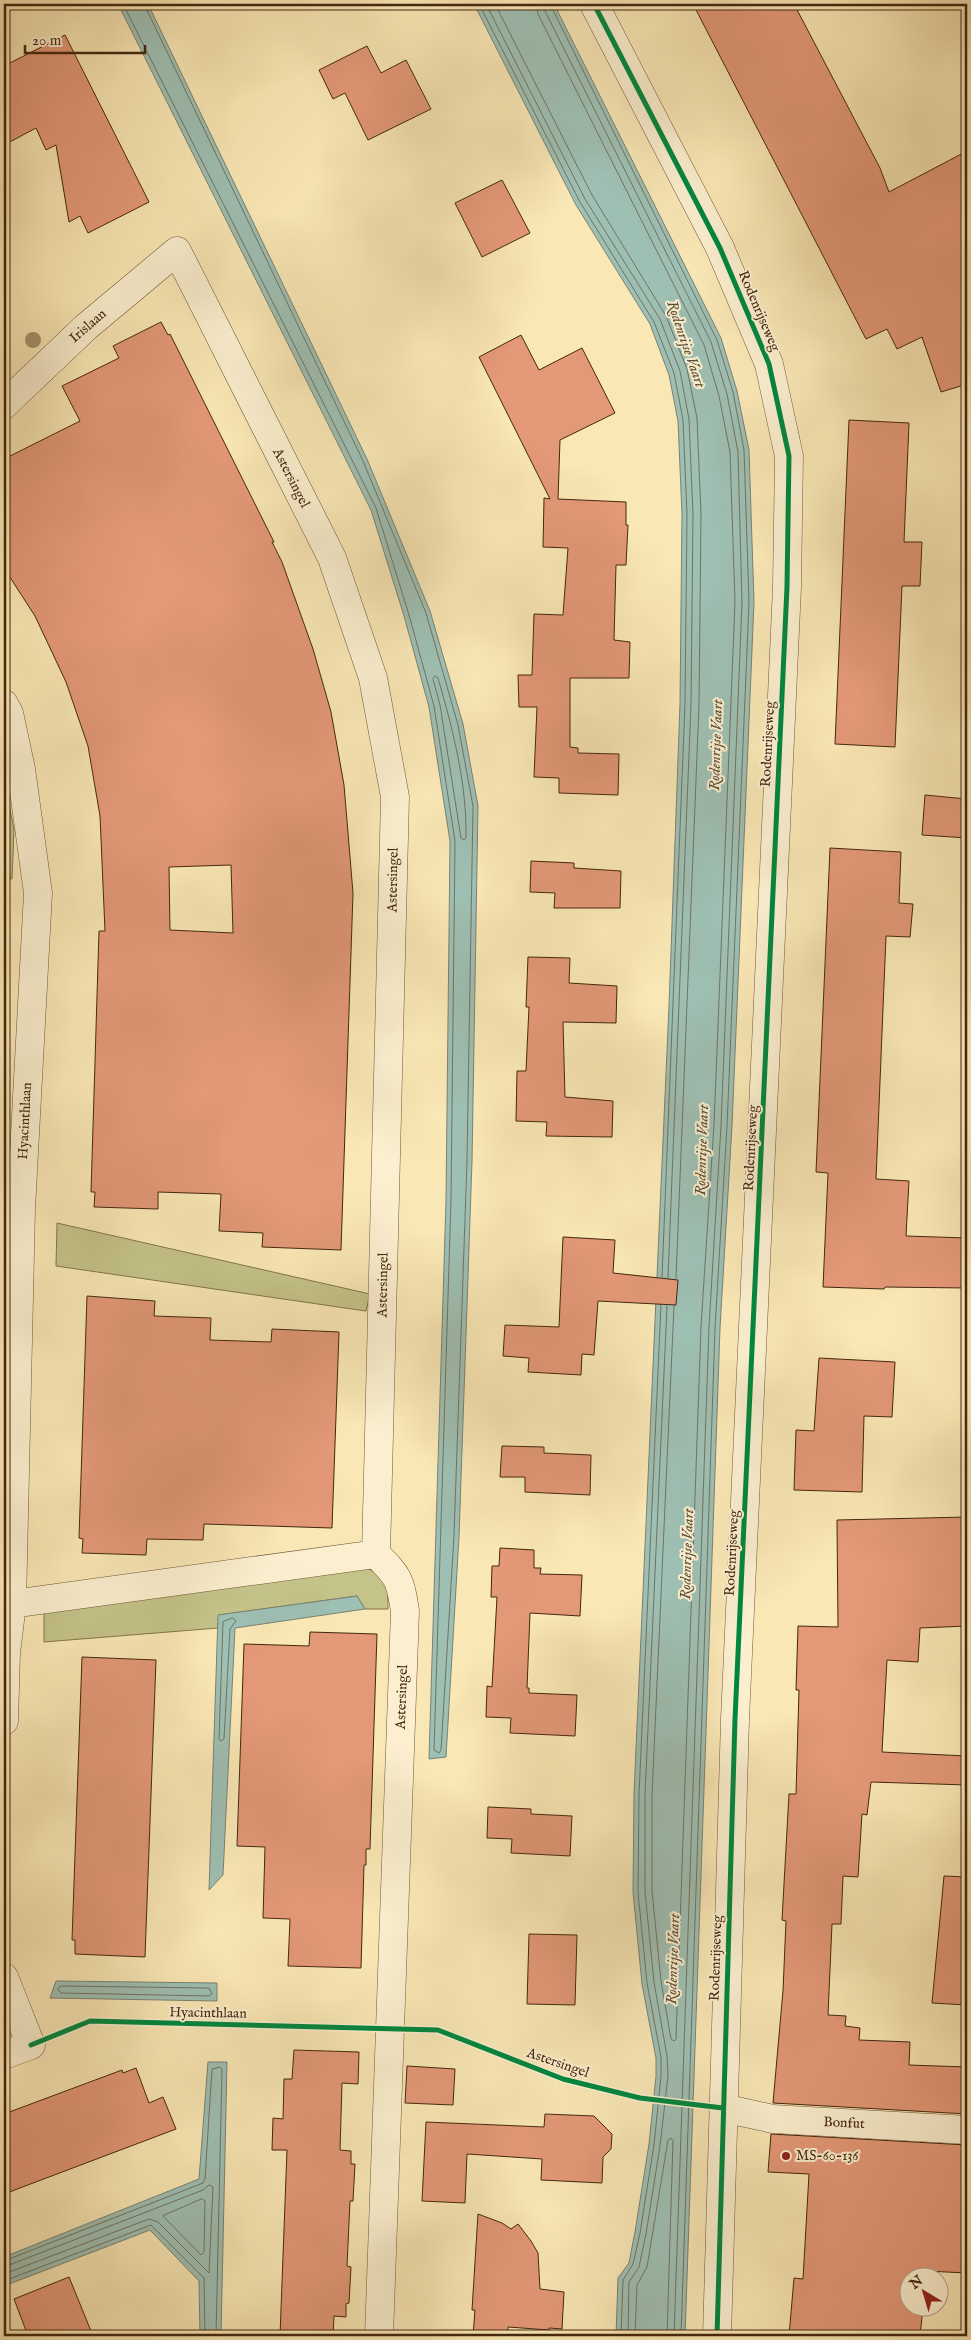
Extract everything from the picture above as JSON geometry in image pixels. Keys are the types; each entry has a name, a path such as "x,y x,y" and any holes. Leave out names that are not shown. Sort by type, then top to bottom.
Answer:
{"street":[{"name":"Rodenrijseweg","path":"594,4 720,248 770,364 790,456 787,587 735,1719 717,2336"},
{"name":"Irislaan","path":"4,405 86,327 177,252"},
{"name":"Astersingel","path":"177,252 332,558 372,678 395,797 376,1554 392,1570 401,1583 405,1611 379,2336"},
{"name":"Hyacinthlaan","path":"4,704 8,713 21,769 38,893 20,1219 12,1604 6,1653 4,1721"},
{"path":"12,1604 376,1554"},
{"path":"4,1977 31,2045 4,2056"},
{"name":"Bonfut","path":"723,2108 773,2119 967,2130"}],"shaded area":[{"path":"4,778 14,830 12,879 4,879"},
{"path":"57,1223 370,1294 366,1311 56,1266"},
{"path":"365,1567 378,1575 385,1583 388,1594 388,1609 365,1609 357,1596 219,1615 218,1628 44,1642 44,1613"}],"water":[{"path":"118,4 148,4 367,459 430,611 463,724 478,806 472,1161 459,1537 446,1757 429,1759 446,1200 450,841 429,707 404,616 371,510"},
{"name":"Rodenrijse Vaart","path":"474,4 554,4 721,338 737,391 749,450 754,602 732,1126 720,1328 685,2336 616,2336 618,2278 629,2263 635,2232 649,2144 656,2076 656,2058 642,1984 633,1892 634,1794 669,1006 680,704 682,514 678,421 669,375 650,324 576,205"},
{"path":"357,1596 365,1609 235,1628 223,1875 209,1890 218,1615"},
{"path":"56,1981 217,1983 217,2001 50,1998"},
{"path":"208,2062 227,2062 221,2336 200,2336 199,2281 150,2230 4,2286 4,2257 199,2179"}],"building":[{"path":"693,4 794,4 880,168 889,192 967,151 967,384 941,392 922,337 897,349 887,329 866,339"},
{"path":"65,35 149,202 88,233 80,216 69,222 56,145 46,150 36,128 4,145 4,66"},
{"path":"367,46 381,73 406,60 431,109 368,140 345,93 333,99 319,70"},
{"path":"502,180 530,233 482,257 455,203"},
{"path":"161,322 168,335 170,334 274,542 272,542 282,562 313,649 331,712 344,785 353,893 341,1250 262,1247 263,1233 219,1231 221,1194 158,1192 158,1209 94,1207 95,1192 91,1192 99,931 105,931 100,816 88,746 66,682 35,616 4,568 4,459 80,421 62,386 119,358 113,346","holes":["231,865 233,933 170,930 169,867"]},
{"path":"521,335 539,370 582,348 615,413 560,440 558,499 626,502 626,525 628,525 626,565 616,565 614,640 630,642 629,678 570,678 570,747 578,748 578,753 619,754 618,795 559,793 559,778 534,777 537,707 519,707 518,675 532,675 534,614 563,615 568,548 543,547 544,498 550,499 479,357"},
{"path":"849,420 909,423 904,542 922,542 920,586 902,586 895,747 835,744"},
{"path":"925,795 967,799 967,838 922,835"},
{"path":"830,848 901,852 899,903 913,904 910,937 886,936 876,1179 909,1181 906,1236 967,1238 967,1288 885,1287 884,1289 823,1287 828,1173 816,1172"},
{"path":"531,861 574,863 574,868 621,871 620,908 554,908 555,893 530,892"},
{"path":"528,957 570,958 569,983 617,986 616,1023 563,1022 565,1097 613,1101 612,1137 546,1136 547,1122 516,1121 517,1071 526,1071 529,1007 526,1007"},
{"path":"563,1237 615,1240 613,1273 678,1280 676,1305 598,1301 594,1355 582,1354 581,1375 528,1372 529,1358 503,1356 505,1325 559,1327"},
{"path":"87,1296 155,1301 154,1316 211,1318 210,1340 271,1342 272,1329 339,1332 332,1528 204,1524 203,1540 147,1539 146,1555 82,1553 83,1539 79,1538"},
{"path":"819,1358 895,1362 892,1417 864,1416 862,1492 794,1490 796,1430 814,1431"},
{"path":"502,1446 544,1447 544,1453 591,1455 590,1495 525,1492 525,1477 500,1477"},
{"path":"967,1517 967,1626 920,1628 918,1662 887,1660 882,1752 967,1756 967,1785 871,1782 867,1815 862,1814 858,1877 843,1876 841,1924 832,1924 828,2015 846,2016 845,2026 860,2028 859,2040 910,2042 909,2065 967,2067 967,2114 773,2103 783,1991 786,1921 782,1920 789,1794 796,1794 799,1690 796,1690 798,1626 838,1627 837,1520"},
{"path":"500,1548 534,1550 534,1568 541,1568 540,1574 582,1575 580,1616 530,1613 527,1688 529,1688 529,1693 577,1695 575,1736 510,1733 511,1718 486,1717 487,1686 492,1687 497,1597 491,1597 492,1566 499,1566"},
{"path":"310,1632 377,1634 370,1849 366,1849 366,1865 364,1865 361,1968 288,1966 290,1919 263,1918 265,1847 237,1846 244,1644 309,1646"},
{"path":"82,1657 156,1660 145,1957 75,1954 75,1940 72,1940"},
{"path":"488,1807 531,1809 531,1814 572,1816 570,1856 511,1853 512,1839 487,1838"},
{"path":"944,1876 967,1877 967,2005 932,2003"},
{"path":"529,1934 577,1935 575,2005 527,2004"},
{"path":"294,2050 359,2052 358,2084 342,2083 340,2150 351,2151 351,2164 355,2164 353,2201 350,2201 347,2266 351,2267 349,2303 346,2304 346,2317 334,2316 333,2336 280,2336 287,2150 272,2150 273,2118 283,2119 284,2079 292,2079"},
{"path":"407,2066 455,2069 453,2105 405,2103"},
{"path":"136,2068 149,2103 163,2097 176,2129 4,2194 4,2114 122,2070 123,2073"},
{"path":"545,2114 594,2116 612,2134 611,2149 603,2157 602,2183 541,2180 542,2159 467,2154 465,2203 422,2201 426,2122 544,2127"},
{"path":"771,2134 967,2145 967,2273 948,2272 948,2268 898,2268 898,2318 922,2318 920,2336 789,2336 794,2278 803,2279 809,2174 768,2172"},
{"path":"478,2214 502,2223 511,2229 518,2224 531,2241 538,2253 540,2289 564,2292 562,2329 508,2327 508,2336 473,2336 475,2310 472,2310"},
{"path":"69,2277 93,2336 28,2336 14,2299"}],"cycle path":[{"path":"594,4 720,248 769,364 789,456 787,587 735,1719 717,2336"},
{"path":"31,2045 90,2021 438,2030 563,2079 640,2098 723,2108"}],"place":[{"name":"MS-60-136","path":"786,2156"}]}
